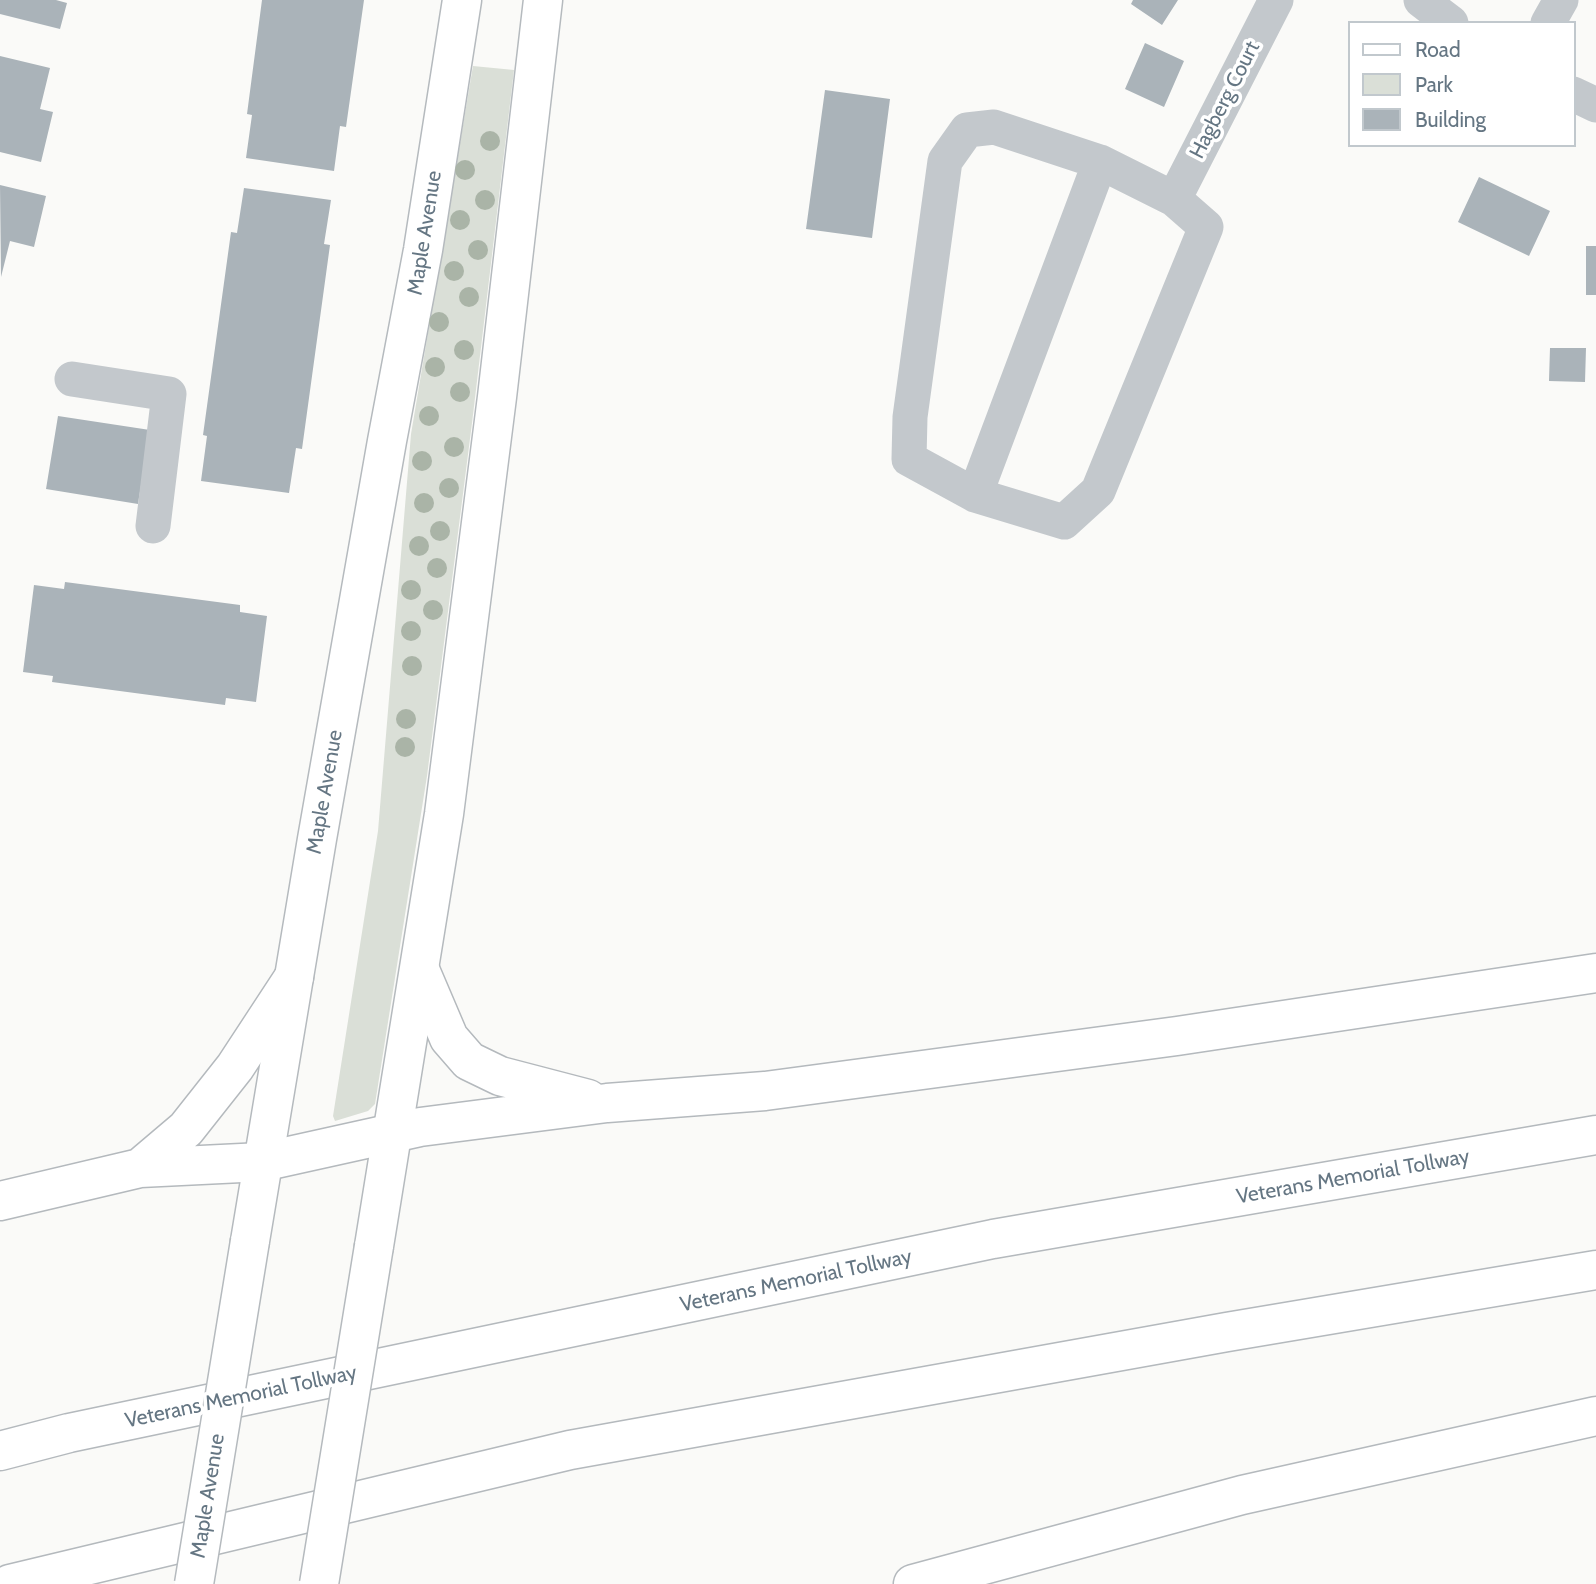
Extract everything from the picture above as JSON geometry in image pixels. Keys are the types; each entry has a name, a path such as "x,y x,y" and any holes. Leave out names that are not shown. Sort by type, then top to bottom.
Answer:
{"main road":[{"name":"Maple Avenue","path":"194,1584 262,1162 385,454 424,250 461,0"},
{"path":"319,1584 446,800 542,0"},
{"path":"420,970 449,1038 469,1061 500,1076 607,1104"},
{"path":"0,1201 140,1168 262,1162 420,1127 607,1104 765,1091 1177,1036 1596,973"},
{"path":"140,1168 187,1129 235,1067 294,977"},
{"name":"Veterans Memorial Tollway","path":"0,1451 69,1433 993,1239 1596,1135"},
{"path":"10,1584 570,1450 1241,1330 1596,1270"},
{"path":"913,1584 1242,1495 1596,1416"}],"street":[{"name":"Hagberg Court","path":"1174,199 1276,0"},
{"path":"1421,0 1448,21"},
{"path":"1549,21 1561,0"},
{"path":"1575,95 1596,105"},
{"path":"994,127 1100,162 1174,199 1206,227 1098,491 1064,522 975,495 909,459 910,417 945,161 967,130 994,127"},
{"path":"975,495 1100,162"},
{"path":"72,379 169,394 153,526"}],"green space":[{"path":"473,66 514,70 427,776 375,1104 368,1111 335,1121 333,1116 378,831 411,434"}],"building":[{"path":"0,0 56,0 67,3 60,29 0,14"},
{"path":"262,0 364,0 346,127 340,126 334,171 246,158 252,115 247,114"},
{"path":"1133,0 1178,0 1162,25 1131,4"},
{"path":"1145,43 1184,61 1164,107 1125,89"},
{"path":"0,56 50,68 40,109 53,112 41,162 0,152"},
{"path":"825,90 890,99 872,238 806,229"},
{"path":"1479,177 1550,211 1529,256 1458,222"},
{"path":"0,185 46,196 34,247 10,241 1,277"},
{"path":"244,188 331,200 324,244 330,245 302,449 296,448 289,493 201,481 207,436 203,435 231,232 237,233"},
{"path":"1586,246 1596,246 1596,295 1586,295"},
{"path":"1550,348 1586,348 1585,382 1549,381"},
{"path":"58,416 150,430 138,504 46,489"},
{"path":"65,582 240,605 240,612 267,616 256,702 226,698 225,705 52,682 53,676 23,672 34,585 64,589"}]}
